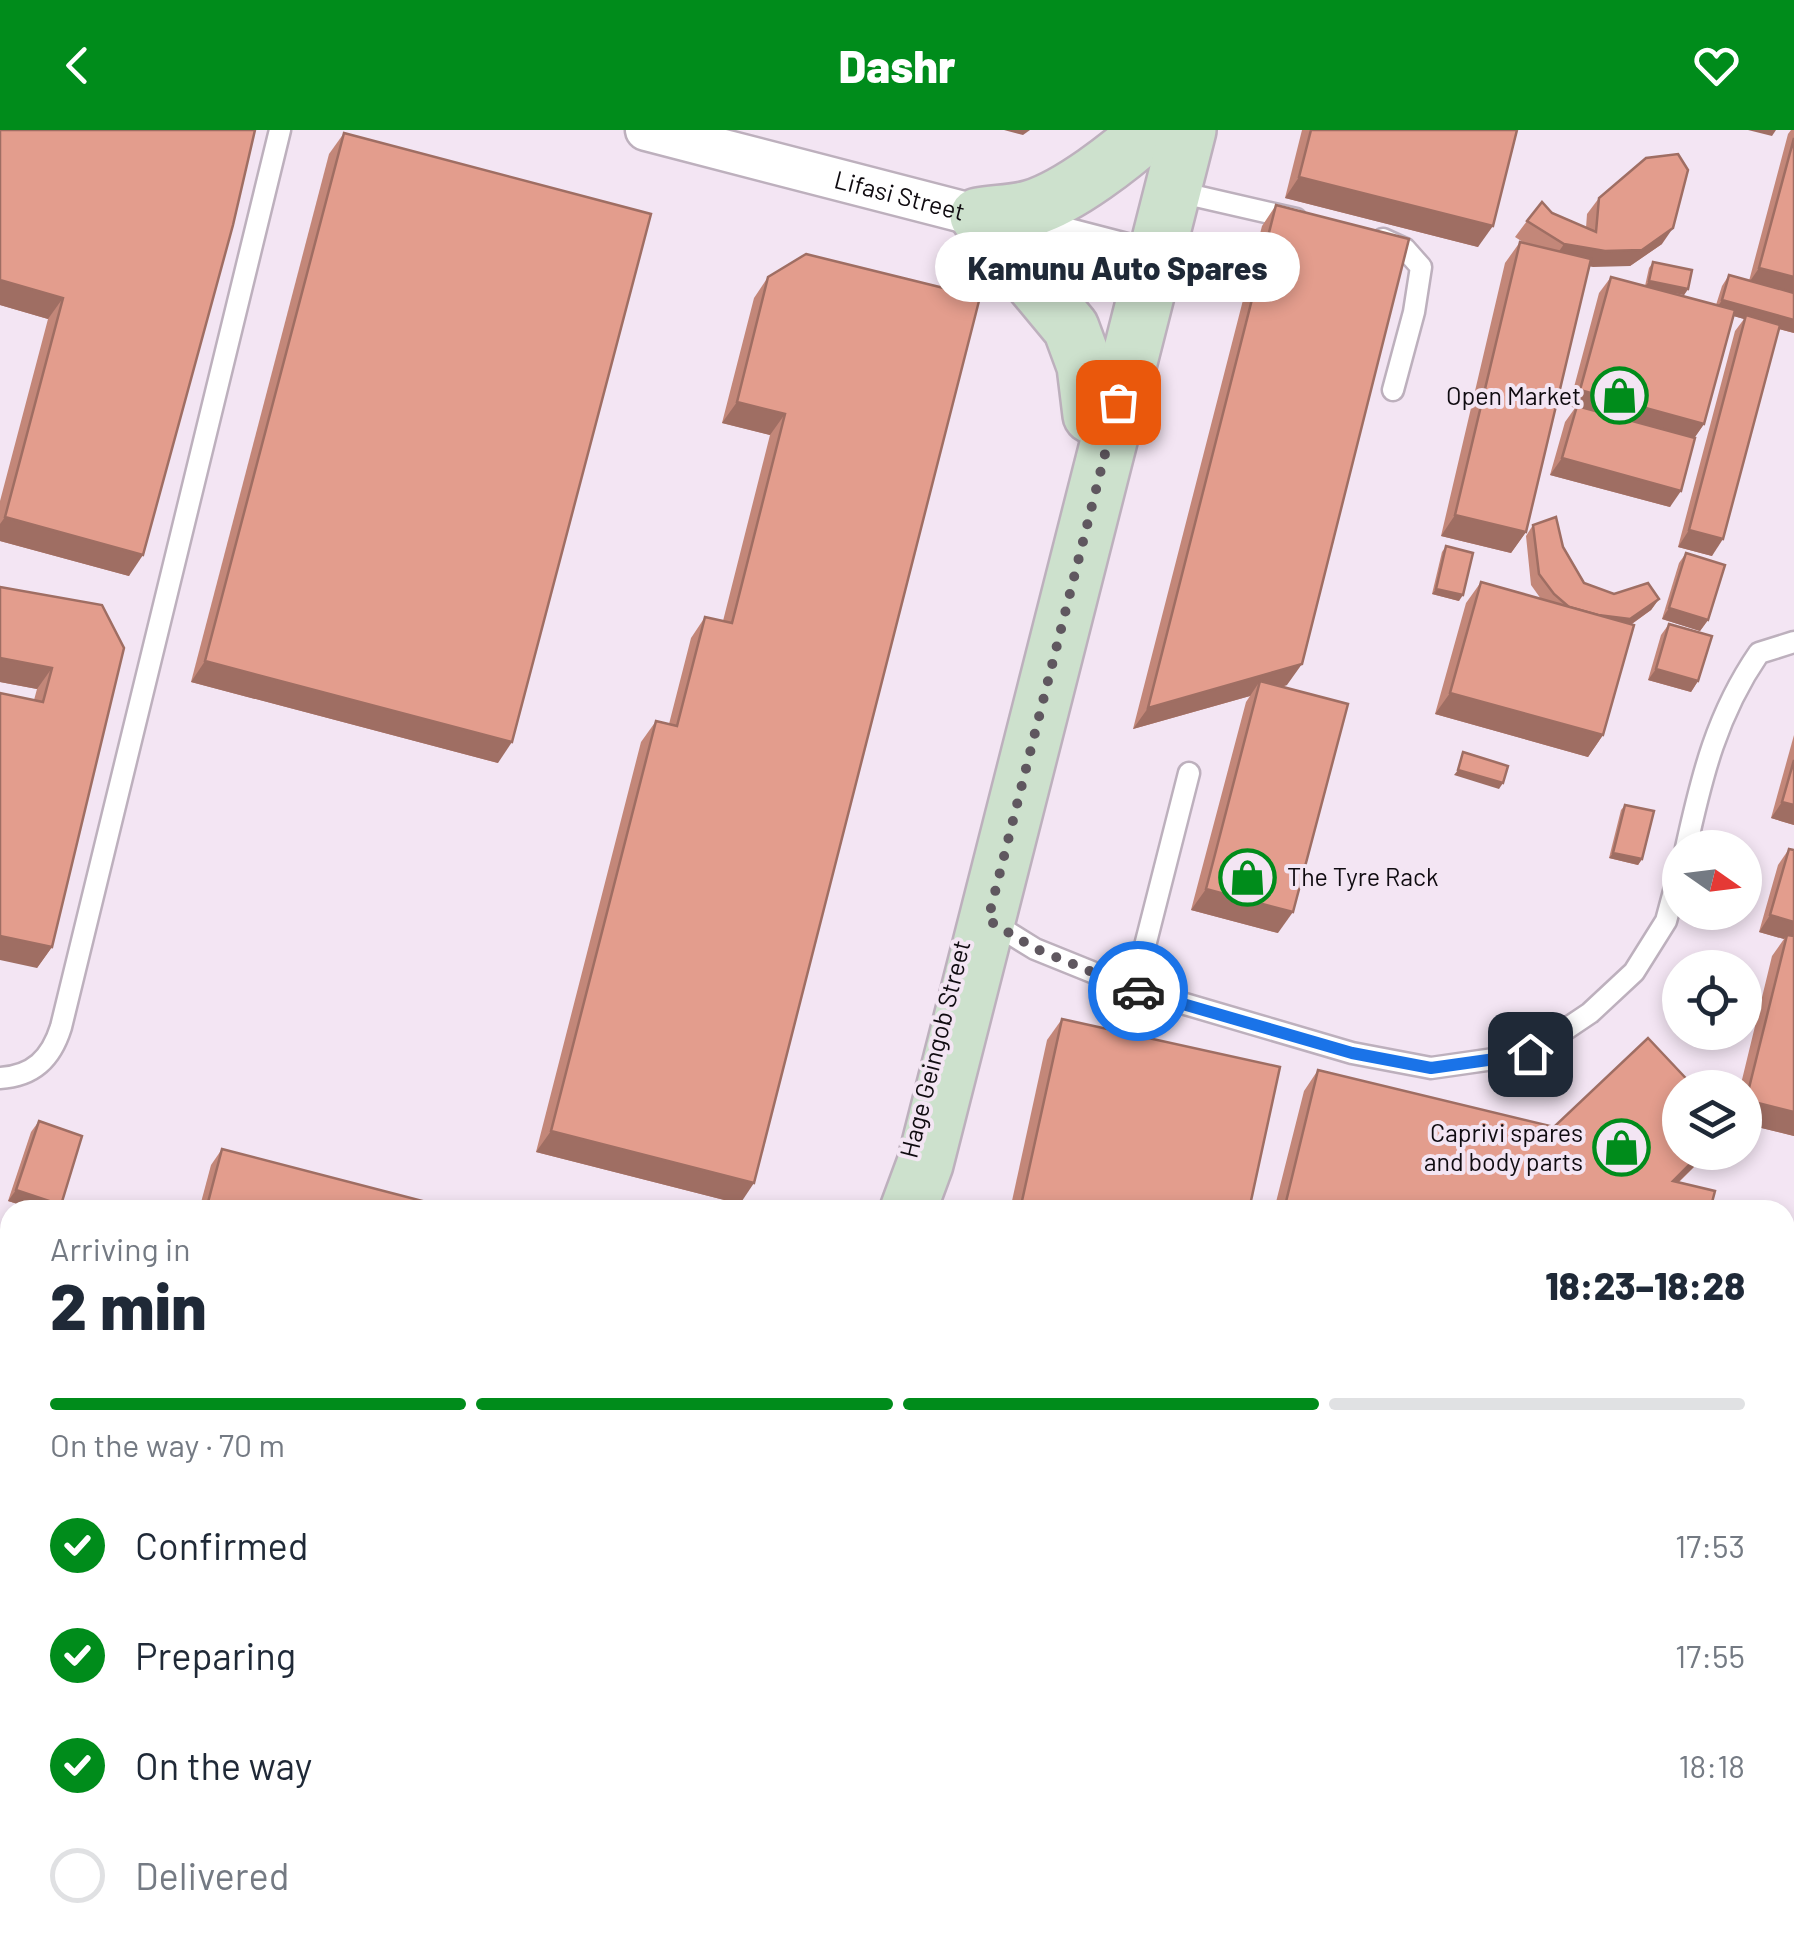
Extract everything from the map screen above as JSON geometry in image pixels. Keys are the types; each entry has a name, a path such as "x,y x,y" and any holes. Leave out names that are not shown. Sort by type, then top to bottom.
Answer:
{"street":[{"name":"Lifasi Street","path":"646,130 1142,258"},
{"path":"978,216 1032,208 1125,153 1150,130"},
{"name":"Hage Geingob Street","path":"912,1200 925,1164 988,920 1142,258 1163,130"},
{"name":"Hage Geingob Street","path":"897,1200 1092,415 1142,258 1172,190 1188,130"},
{"path":"978,216 1070,328 1085,366 1092,415"}],"lane":[{"path":"0,1078 20,1076 36,1068 55,1048 61,1028 280,130"},
{"path":"1172,190 1308,222"},
{"path":"1366,236 1405,248 1421,267 1414,312 1393,390"},
{"path":"1690,830 1700,782 1722,714 1760,652 1794,642"},
{"path":"1134,990 1190,773"},
{"path":"988,920 1034,948 1134,990 1352,1053 1431,1068 1530,1054 1590,1013 1634,972 1662,927"}],"building":[{"path":"0,130 255,130 143,555 5,517 63,298 0,280"},
{"path":"1311,130 1517,130 1493,226 1299,177"},
{"path":"344,133 651,214 512,742 205,661"},
{"path":"1794,138 1794,277 1759,268"},
{"path":"1678,154 1688,170 1673,228 1642,250 1605,251 1564,244 1527,221 1542,202 1552,213 1596,232 1599,198 1646,158"},
{"path":"1276,205 1409,239 1302,664 1148,708"},
{"path":"1520,242 1591,259 1526,532 1455,515"},
{"path":"806,254 980,297 754,1183 551,1131 656,721 677,726 705,617 732,623 785,414 737,402 768,277"},
{"path":"1653,262 1692,270 1688,289 1649,281"},
{"path":"1729,275 1794,293 1794,320 1722,300"},
{"path":"1611,277 1735,310 1704,424 1580,390"},
{"path":"1746,315 1780,325 1723,539 1689,530"},
{"path":"1577,406 1695,438 1681,491 1562,458"},
{"path":"1556,517 1563,547 1584,583 1614,594 1648,583 1659,599 1630,619 1569,607 1539,574 1533,525"},
{"path":"1446,546 1473,553 1463,595 1436,589"},
{"path":"1686,553 1725,565 1708,620 1669,608"},
{"path":"1481,582 1634,625 1603,735 1450,693"},
{"path":"0,587 102,605 124,648 52,947 0,936 0,693 43,702 52,668 0,658"},
{"path":"1669,624 1712,636 1698,681 1656,669"},
{"path":"1260,681 1348,704 1293,912 1206,889"},
{"path":"1463,752 1508,766 1503,783 1458,770"},
{"path":"1794,760 1794,805 1782,802"},
{"path":"1625,805 1654,811 1642,859 1613,853"},
{"path":"1789,849 1794,850 1794,922 1770,915"},
{"path":"1787,935 1794,936 1794,1112 1762,1104 1762,1070 1753,1070 1758,1050 1762,1050 1762,1036"},
{"path":"1062,1019 1280,1067 1251,1200 1022,1200"},
{"path":"1648,1038 1678,1070 1662,1070 1662,1170 1684,1170 1673,1181 1715,1191 1713,1200 1286,1200 1318,1070 1554,1127"},
{"path":"39,1121 82,1136 63,1200 46,1200 16,1190"},
{"path":"222,1149 418,1200 209,1200"}],"way so far":[{"path":"1118,402 988,920 1034,948 1138,991"}],"place":[{"name":"Open Market","path":"1620,396"},
{"name":"Kamunu Auto Spares","path":"1118,402"},
{"name":"The Tyre Rack","path":"1248,877"},
{"name":"Caprivi spares and body parts","path":"1622,1147"}],"route":[{"path":"1138,991 1352,1053 1431,1068 1530,1054"}]}
